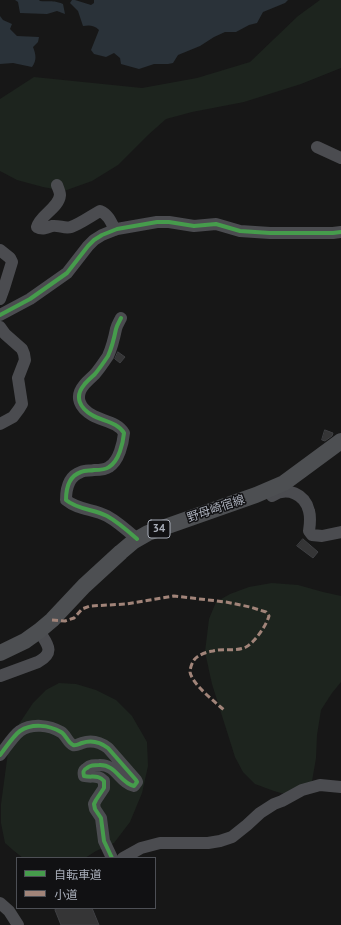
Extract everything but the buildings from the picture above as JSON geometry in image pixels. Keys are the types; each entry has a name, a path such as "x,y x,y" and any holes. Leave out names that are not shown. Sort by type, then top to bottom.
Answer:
{"main road":[{"name":"野母崎宿線","path":"0,653 25,641 39,631 52,620 84,586 137,539 148,533 261,493 284,483 341,441"}],"street":[{"path":"317,147 341,158"},
{"path":"57,185 60,195 58,201 40,221 37,227 48,228 57,226 66,228 100,211 107,215 115,230"},
{"path":"0,315 30,299 67,273 94,240 115,230 157,222 169,222 194,226 216,224 240,231 341,232"},
{"path":"0,250 10,258 12,262 0,299"},
{"path":"121,318 116,328 113,345 108,356 103,364 84,385 80,392 79,400 81,407 91,414 122,429 124,433 120,452 109,467 100,470 82,472 72,476 67,488 66,500 80,508 107,516 137,539"},
{"path":"0,327 4,334 22,349 25,360 18,378 22,404 14,417 0,424"},
{"path":"261,493 265,497 271,496 277,492 291,491 299,496 306,503 309,510 309,531 312,535 322,536 341,532"},
{"path":"0,676 38,662 49,652 49,647 39,631"},
{"path":"0,755 20,731 36,725 45,726 61,732 65,735 71,745 75,746 88,741 102,744 108,748 129,770 137,782 134,786 129,784 111,768 103,765 91,766 83,772 84,776 99,777 104,782 104,788 94,804 95,809 101,818 104,841 112,857"},
{"path":"125,857 141,848 160,843 208,843 232,838 260,813 302,790 320,785 341,787"},
{"path":"0,903 13,907 18,925"}],"shaded area":[{"path":"15,0 39,0 60,3 63,4 65,14 57,11 47,14 20,13 18,2"},
{"path":"72,0 91,5 94,3 94,0 288,0 285,3 263,12 257,23 249,25 236,32 225,32 214,37 200,46 178,55 173,63 154,64 139,69 121,64 120,58 114,53 106,57 94,54 91,50 99,30 91,26 83,26 78,11 70,3"},
{"path":"320,0 341,0 341,68 301,84 244,102 192,112 166,119 118,165 92,181 64,191 17,180 0,171 0,99 34,77 142,88 197,78 250,62 298,16"},
{"path":"0,16 3,20 12,24 10,29 17,36 39,37 38,42 33,47 36,57 32,67 13,63 0,64"},
{"path":"272,583 298,585 341,596 341,682 321,710 312,781 304,793 291,796 255,784 243,772 235,757 212,684 205,652 209,619 216,602 230,594 249,587"},
{"path":"59,683 76,684 96,690 116,700 132,716 147,742 148,766 142,793 130,822 114,843 87,857 22,857 5,843 1,823 1,804 9,745 19,724 33,703 46,690"}],"marked path":[{"path":"52,620 65,621 74,618 82,609 90,606 126,604 174,596 226,602 266,612 269,616 265,624 260,633 249,645 238,649 217,650 205,653 196,658 192,664 190,672 195,682 224,710"}],"cycle path":[{"path":"0,315 30,299 67,273 94,240 117,229 157,222 169,222 194,226 216,224 240,231 270,233 341,232"},
{"path":"121,318 116,328 113,343 108,356 95,374 84,385 79,394 80,402 84,409 96,417 114,424 121,429 124,433 121,447 115,461 106,469 83,471 74,476 69,483 66,500 81,508 107,516 137,539"},
{"path":"0,755 17,733 25,728 35,726 46,726 63,733 73,745 92,742 102,744 108,748 137,782 134,786 129,784 114,770 105,765 91,766 83,773 84,776 97,777 104,781 104,788 94,804 95,809 101,818 104,841 112,857"}]}
